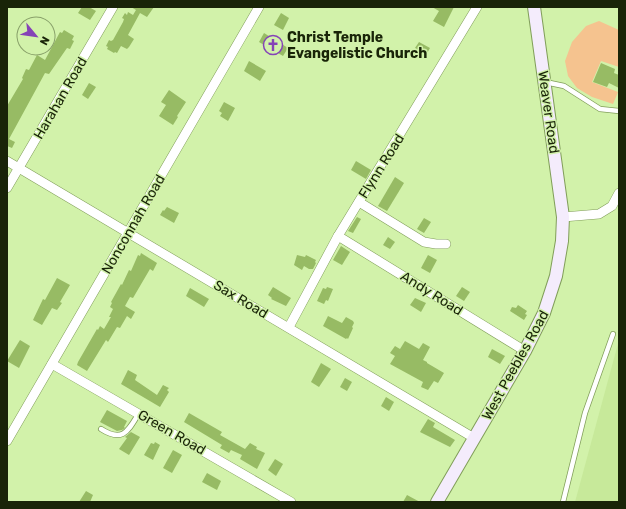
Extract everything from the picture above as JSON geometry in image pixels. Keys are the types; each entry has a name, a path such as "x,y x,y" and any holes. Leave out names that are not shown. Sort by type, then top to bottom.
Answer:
{"main road":[{"name":"Weaver Road","path":"534,7 563,217"},
{"name":"West Peebles Road","path":"436,502 525,351 544,313 553,286 560,255 563,217"}],"street":[{"name":"Harahan Road","path":"7,188 113,7"},
{"name":"Nonconnah Road","path":"7,440 259,7"},
{"name":"Flynn Road","path":"289,327 338,236 477,7"},
{"name":"Sax Road","path":"7,160 474,438"},
{"path":"563,217 599,214 612,206 619,193"},
{"path":"359,202 424,242 446,244"},
{"name":"Andy Road","path":"338,236 525,351"},
{"name":"Green Road","path":"52,364 291,502"}],"lane":[{"path":"545,82 564,86 600,109 619,111"},
{"path":"563,502 585,413 613,334"},
{"path":"102,429 112,435 121,435 125,433 139,413"}],"shaded area":[{"path":"599,21 619,30 619,67 601,61 592,82 618,92 613,104 592,97 577,88 568,76 565,61 572,42 586,26"},
{"path":"619,340 619,502 575,502"}],"building":[{"path":"82,7 89,7 96,11 90,20 78,13"},
{"path":"131,7 154,7 147,17 140,13 128,35 134,39 129,47 127,49 121,46 117,53 114,53 107,49 108,47 106,46 109,40 113,40 123,22 124,19 122,18 125,13 127,15 128,12 133,15 136,10"},
{"path":"432,7 454,7 444,27 433,21 439,11"},
{"path":"281,13 289,18 283,30 274,25"},
{"path":"64,30 74,36 72,40 74,41 70,49 67,48 49,74 45,73 9,139 15,142 12,148 7,146 7,106 23,79 22,78 26,69 29,70 36,56 45,60 47,56 56,56 56,39 60,32 62,33"},
{"name":"Christ Temple Evangelistic Church","path":"264,33 288,48 283,56 259,42"},
{"path":"419,42 430,48 425,57 417,53 419,50 415,48"},
{"path":"249,61 266,71 260,81 244,71"},
{"path":"601,63 615,69 614,73 619,75 619,88 609,83 607,87 593,82"},
{"path":"89,83 96,87 88,99 82,95"},
{"path":"169,90 186,102 173,125 159,116 166,105 161,102"},
{"path":"224,102 235,108 228,121 220,116 222,113 219,111"},
{"path":"356,161 371,170 366,179 351,170"},
{"path":"395,177 404,183 387,211 378,206"},
{"path":"167,207 179,213 174,223 160,215"},
{"path":"357,217 361,219 353,233 348,231"},
{"path":"424,218 431,222 424,233 417,229"},
{"path":"388,237 395,242 390,249 383,245"},
{"path":"341,246 350,252 342,265 333,260"},
{"path":"141,253 157,263 153,271 150,269 133,298 130,297 125,306 135,312 131,319 127,316 120,328 117,327 108,342 106,340 87,371 77,365 78,362 97,329 98,330 100,326 104,329 111,317 109,317 113,309 110,307 111,302 121,284 122,285 129,270 131,271 138,255 140,256"},
{"path":"297,255 305,257 306,255 316,260 313,269 309,269 304,266 302,270 294,265"},
{"path":"428,255 437,260 430,273 421,268"},
{"path":"57,278 70,285 60,302 62,303 57,310 52,308 42,325 33,320 43,299 45,300"},
{"path":"273,287 291,298 286,306 271,299 272,298 268,295"},
{"path":"327,287 333,289 328,301 326,300 324,304 317,301 323,288 326,289"},
{"path":"462,287 470,292 464,301 456,296"},
{"path":"190,288 209,299 204,307 186,296"},
{"path":"415,298 426,303 421,312 410,305"},
{"path":"518,305 527,311 525,314 527,315 524,320 510,311 512,307 516,308"},
{"path":"328,316 342,323 346,317 353,321 353,328 348,339 323,326"},
{"path":"20,340 30,346 19,368 7,361"},
{"path":"405,341 419,349 423,343 430,347 423,360 444,373 438,383 434,381 428,390 421,387 423,382 390,364 395,356 390,353 395,346 400,349"},
{"path":"492,349 505,356 500,364 488,357"},
{"path":"321,363 331,369 319,387 311,382"},
{"path":"128,370 137,375 135,380 157,395 163,385 169,388 167,390 169,392 160,407 121,384"},
{"path":"345,378 352,382 347,391 340,387"},
{"path":"386,397 394,402 389,411 381,406"},
{"path":"107,410 127,421 124,427 125,428 117,431 100,422"},
{"path":"189,413 222,432 220,435 245,449 250,443 257,447 256,449 265,453 257,469 240,459 242,455 231,450 229,453 220,448 222,445 184,422"},
{"path":"428,419 435,423 433,427 455,440 450,447 420,432"},
{"path":"131,432 140,437 129,455 119,449 127,438 125,437"},
{"path":"155,442 160,445 153,460 144,455 151,443 154,444"},
{"path":"173,450 182,455 172,473 163,468"},
{"path":"275,459 283,464 276,476 268,470"},
{"path":"207,473 221,481 217,490 202,482"},
{"path":"86,491 93,495 90,502 79,502"},
{"path":"407,495 420,502 403,502"}],"place":[{"name":"Christ Temple Evangelistic Church","path":"273,45"}]}
